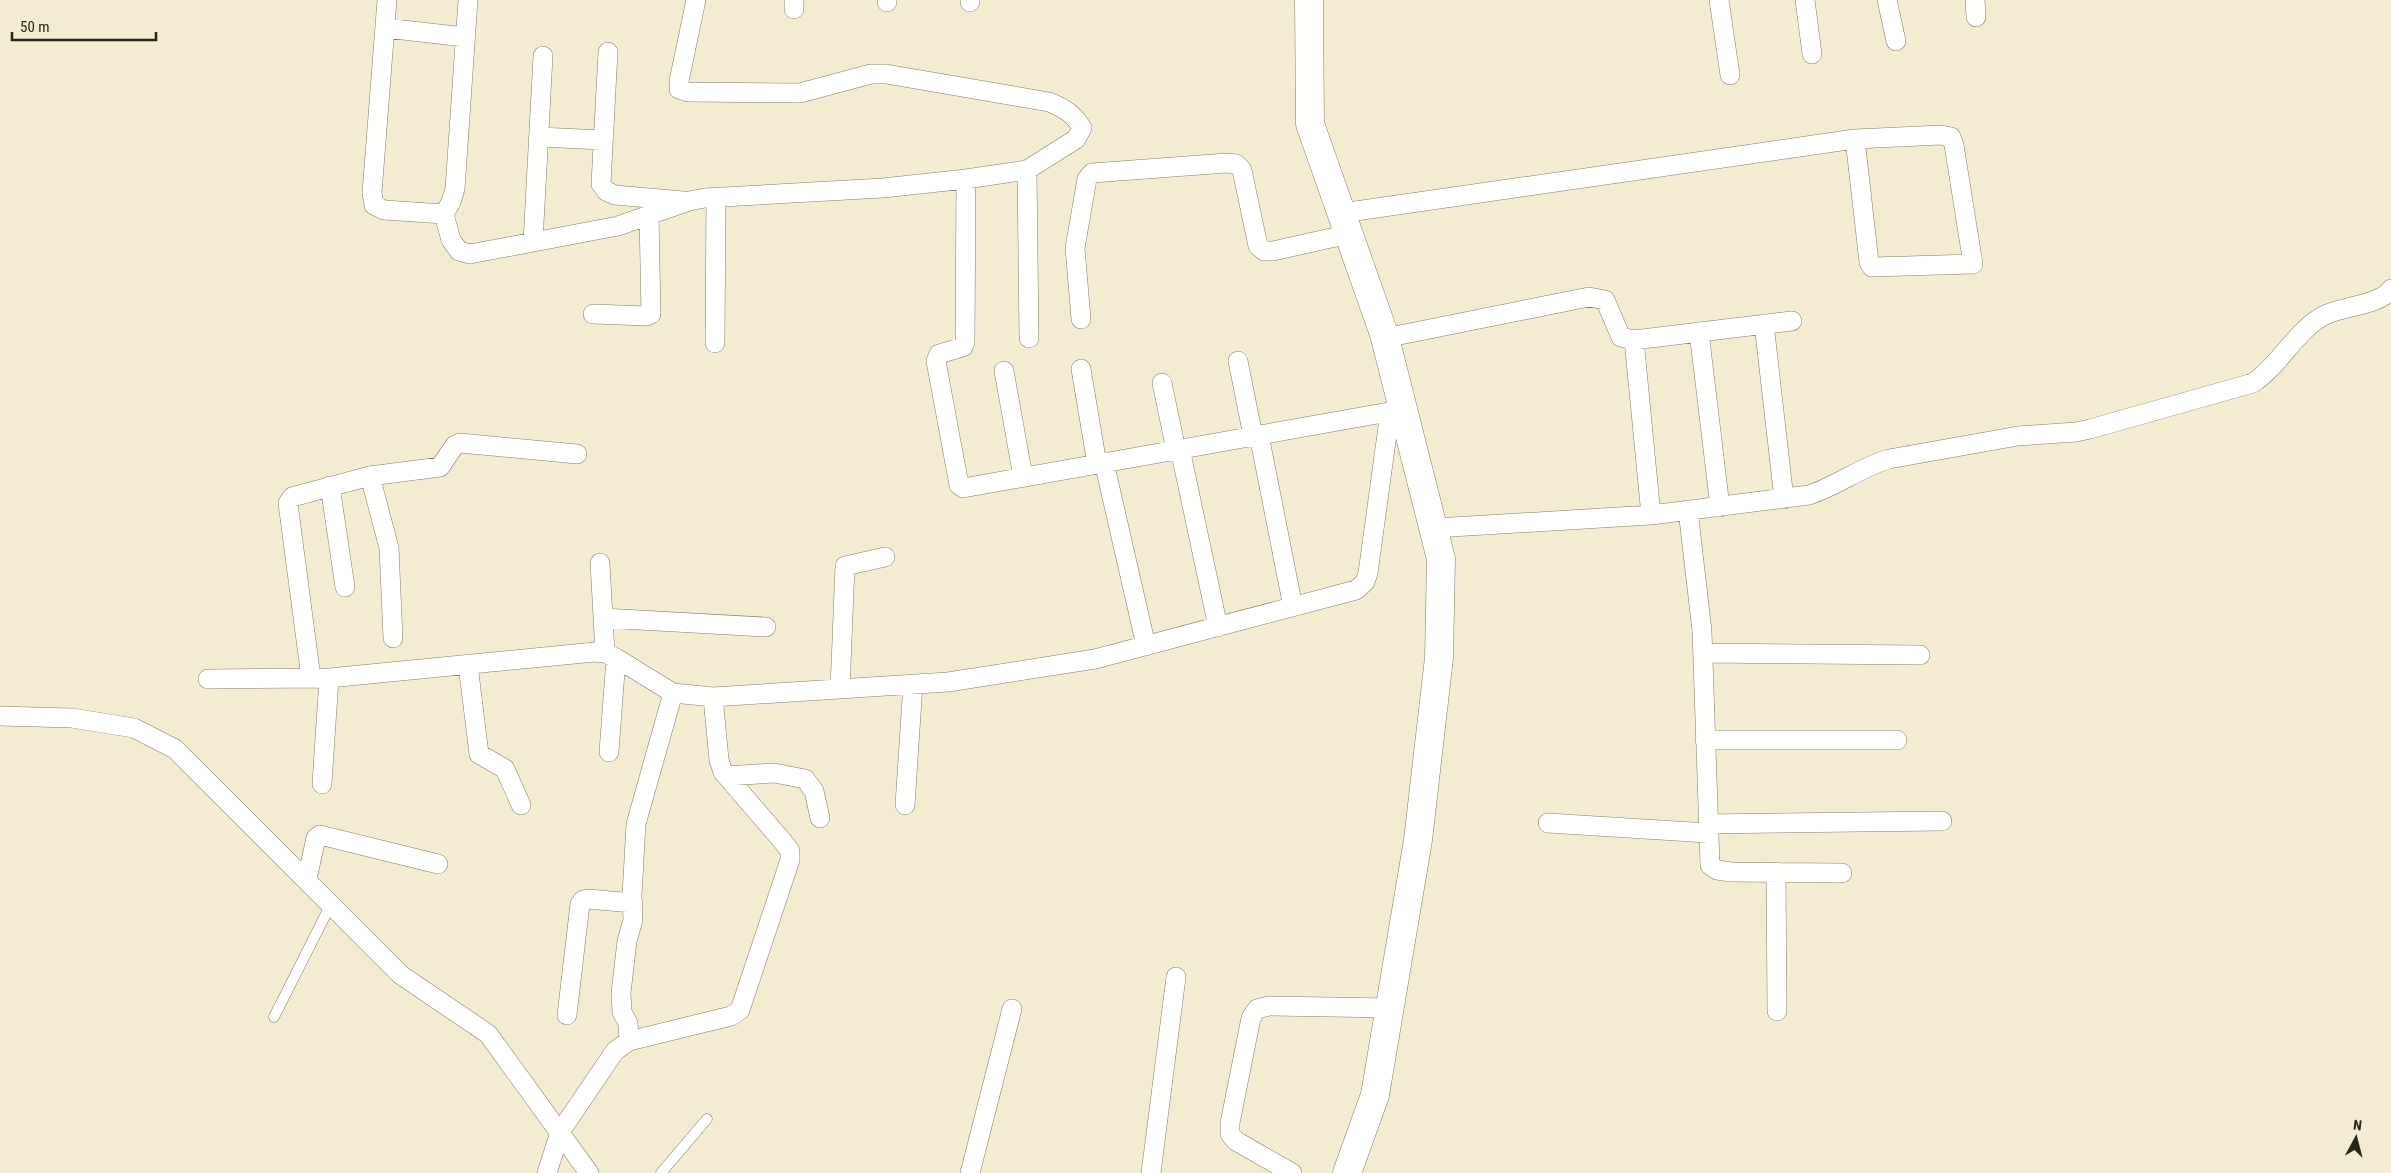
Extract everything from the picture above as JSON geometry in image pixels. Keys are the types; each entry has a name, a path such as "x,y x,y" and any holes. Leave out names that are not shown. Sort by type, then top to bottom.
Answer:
{"highway":[{"path":"1309,0 1310,124 1386,338 1397,411 1434,528 1441,559 1439,658 1418,840 1375,1095 1347,1173"}],"street":[{"path":"387,0 372,193 374,205 384,210 444,214"},
{"path":"468,0 454,189 452,202 444,214 451,240 459,251 470,254 618,226 689,201"},
{"path":"608,52 600,184 606,191 615,195 689,201 883,188 966,179 1027,170 1076,139 1082,128 1076,118 1063,108 1049,102 886,74 871,74 800,93 688,92 680,89 679,81 696,0"},
{"path":"1719,0 1730,75"},
{"path":"1805,0 1812,54"},
{"path":"1887,0 1896,41"},
{"path":"385,28 466,36"},
{"path":"532,242 540,137 543,56"},
{"path":"1081,319 1075,238 1087,178 1092,173 1227,163 1236,164 1242,170 1258,246 1264,251 1272,251 1346,224 1855,139 1941,135 1951,137 1974,259 1973,264 1872,267 1869,262 1855,139"},
{"path":"540,137 603,140"},
{"path":"1027,170 1029,338"},
{"path":"208,679 320,678 610,655 673,693 713,697 965,680 1077,663 1356,590 1365,582 1397,411 962,488 959,485 936,361 939,354 963,347 965,342 966,179"},
{"path":"715,343 716,198"},
{"path":"593,314 647,316 651,314 649,216"},
{"path":"1434,528 1651,515 1784,499 1822,491 1878,463 1889,460 2018,436 2076,432 2252,383 2263,376 2315,322 2326,315 2390,292"},
{"path":"1386,338 1589,296 1605,300 1621,337 1634,340 1792,322"},
{"path":"1764,324 1784,499"},
{"path":"1699,332 1720,507"},
{"path":"1634,340 1651,515"},
{"path":"1238,361 1293,607"},
{"path":"1081,369 1101,463 1146,646"},
{"path":"1004,371 1023,477"},
{"path":"1162,383 1218,627"},
{"path":"322,784 320,678 288,503 292,497 370,476 440,467 455,445 460,443 577,454"},
{"path":"370,476 389,548 393,638"},
{"path":"330,486 345,586"},
{"path":"1688,510 1702,632 1710,865 1717,870 1842,873"},
{"path":"840,689 845,566 885,557"},
{"path":"600,563 603,618 610,655 609,752"},
{"path":"603,618 766,627"},
{"path":"1703,653 1920,655"},
{"path":"468,665 479,754 505,770 521,805"},
{"path":"905,805 913,684"},
{"path":"629,1041 628,1023 622,1012 621,993 627,942 633,920 634,902 632,895 637,819 673,693"},
{"path":"547,1173 560,1132 615,1051 629,1041 731,1016 740,1010 744,1002 790,860 790,851 727,776 719,760 713,697"},
{"path":"0,716 72,718 134,728 175,749 401,975 488,1034 589,1173"},
{"path":"1706,740 1898,740"},
{"path":"727,776 774,773 805,779 814,791 820,818"},
{"path":"1548,823 1708,828 1942,821"},
{"path":"307,879 316,838 320,834 438,864"},
{"path":"1776,872 1777,1011"},
{"path":"567,1015 580,904 583,900 588,899 634,902"},
{"path":"1151,1173 1176,977"},
{"path":"1292,1173 1236,1141 1230,1134 1230,1123 1251,1018 1257,1009 1269,1006 1390,1008"},
{"path":"970,1173 1012,1009"}],"lane":[{"path":"274,1017 331,904"},
{"path":"661,1173 707,1119"}]}
